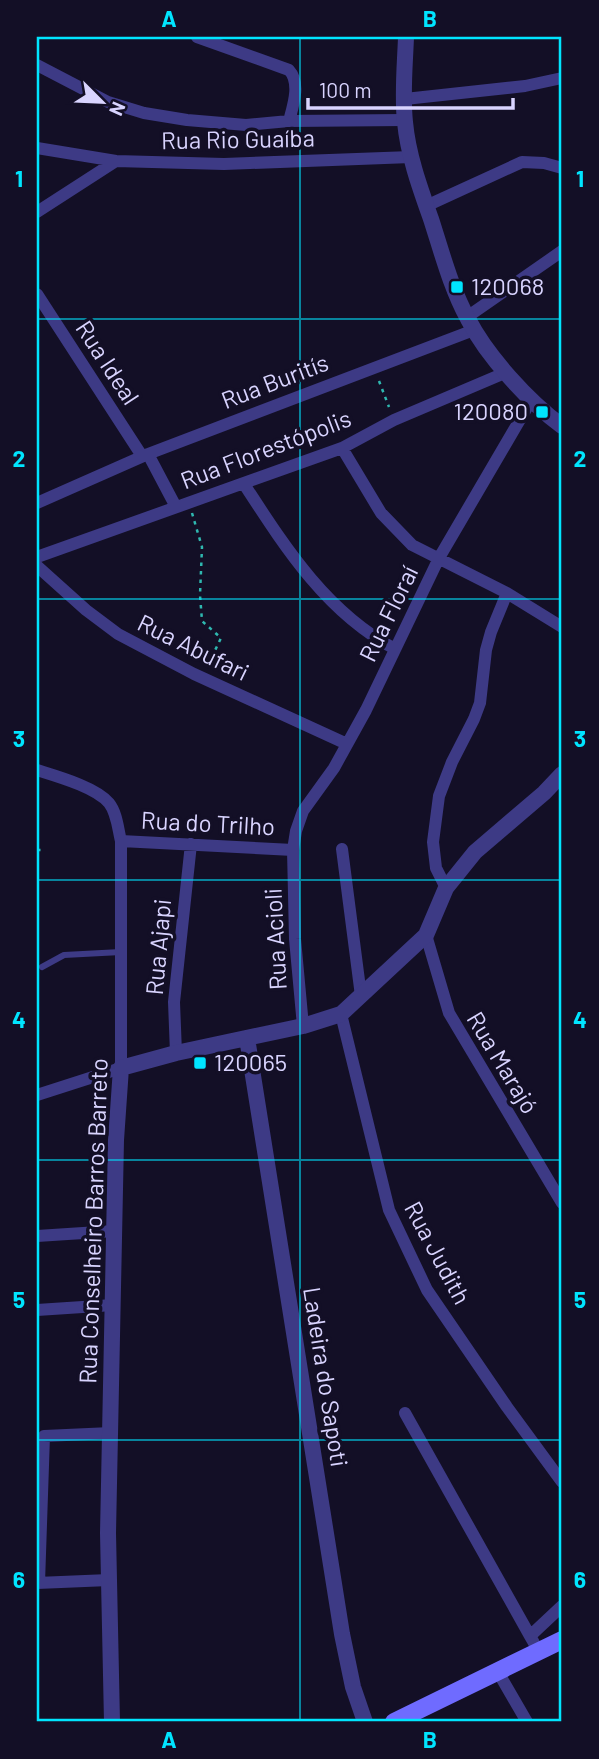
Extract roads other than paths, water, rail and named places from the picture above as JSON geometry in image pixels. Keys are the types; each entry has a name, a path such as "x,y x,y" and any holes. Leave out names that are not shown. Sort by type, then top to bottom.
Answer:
{"main road":[{"path":"394,1722 498,1672 534,1643 562,1640"}],"street":[{"path":"197,37 294,75 294,100 289,121"},
{"path":"406,37 404,99 411,157 457,295 470,324 493,356 532,399 560,419"},
{"path":"37,65 108,102 144,113 187,120 246,125 289,121 405,120"},
{"path":"404,99 525,86 562,78"},
{"name":"Rua Rio Guaíba","path":"37,148 116,161 224,164 411,157"},
{"path":"37,212 116,161"},
{"path":"426,206 522,162 544,163 562,168"},
{"name":"Rua Buritís","path":"37,503 145,455 374,368 470,324 562,251"},
{"name":"Rua Ideal","path":"37,293 145,455"},
{"name":"Rua Florestópolis","path":"37,557 342,448 394,420 507,372"},
{"name":"Rua Floraí","path":"293,850 303,811 334,768 439,558 532,399"},
{"path":"342,448 381,513 412,545 507,593 562,627"},
{"path":"145,455 183,505"},
{"path":"244,484 283,544 321,593 374,638 395,649"},
{"name":"Rua Abufari","path":"37,566 86,611 118,635 201,677 347,744"},
{"path":"446,888 436,868 433,842 439,796 480,702 489,641 507,593"},
{"name":"Rua Conselheiro Barros Barreto","path":"37,770 100,795 110,804 121,841 121,1068 116,1140 109,1580 111,1722"},
{"path":"37,1095 176,1053 303,1026 341,1014 426,935 446,888 475,852 544,793 562,774"},
{"name":"Rua do Trilho","path":"121,841 293,850"},
{"name":"Rua Ajapi","path":"176,1053 174,1002 191,845"},
{"path":"342,849 360,996"},
{"name":"Rua Acioli","path":"293,850 295,939 303,1026"},
{"name":"Rua Marajó","path":"426,935 449,1013 562,1203"},
{"name":"Rua Judith","path":"341,1014 389,1210 427,1290 562,1482"},
{"name":"Ladeira do Sapoti","path":"247,1038 342,1634 365,1722"},
{"path":"37,1236 114,1231"},
{"path":"37,1310 113,1305"},
{"path":"405,1413 534,1643 562,1606"},
{"path":"109,1580 38,1583 44,1436 111,1433"},
{"path":"498,1672 527,1722"}],"lane":[{"path":"42,967 64,955 121,952"}],"place":[{"name":"120068","path":"457,287"},
{"name":"120080","path":"542,412"},
{"name":"120065","path":"200,1063"}]}
